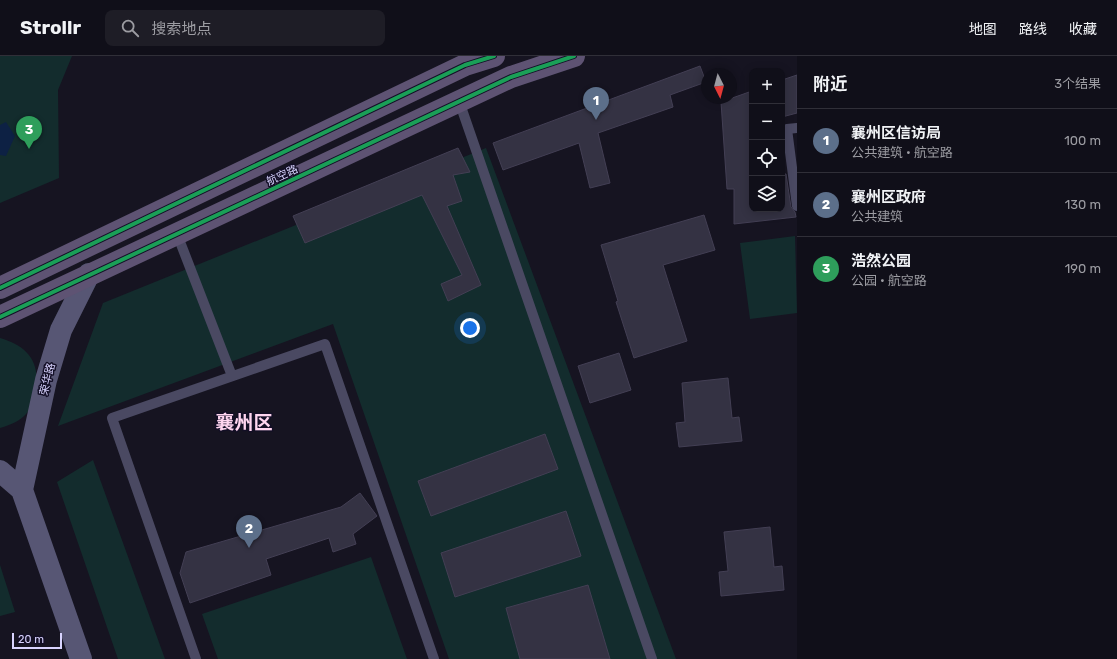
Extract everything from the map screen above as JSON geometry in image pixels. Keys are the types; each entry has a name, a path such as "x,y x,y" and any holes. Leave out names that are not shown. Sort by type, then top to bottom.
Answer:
{"main road":[{"name":"航空路","path":"0,288 464,59 494,56"},
{"name":"航空路","path":"0,317 459,101 511,78 574,56"},
{"name":"荣华路","path":"22,490 46,380 61,330 89,274"},
{"path":"0,466 22,490 81,659"},
{"path":"0,471 22,490"}],"lane":[{"path":"459,101 652,659"},
{"path":"797,128 787,129 797,206"},
{"path":"177,234 232,376"},
{"path":"196,659 112,418 324,344 434,659"}],"green space":[{"path":"0,56 72,56 58,90 59,178 0,203"},
{"path":"486,148 676,659 449,659 333,324 58,426 103,303"},
{"path":"795,236 797,313 750,319 740,243"},
{"path":"0,338 17,345 29,355 36,369 37,377 35,396 30,409 21,419 0,428"},
{"path":"93,460 165,659 118,659 57,482"},
{"path":"371,557 407,659 218,659 202,614"},
{"path":"0,565 15,612 0,616"}],"water":[{"path":"6,122 15,136 6,156 0,155 0,125"}],"building":[{"path":"700,66 701,69 701,84 670,95 673,107 598,133 610,183 590,188 579,143 503,170 493,143"},
{"path":"797,75 797,113 785,116 785,104 785,79"},
{"path":"749,92 749,212 785,212 786,174 791,207 795,212 796,217 734,224 734,189 727,189 721,104 737,104 737,96"},
{"path":"458,148 470,172 453,175 462,201 447,206 481,285 448,301 441,284 462,275 422,195 305,243 293,216"},
{"path":"704,215 715,250 663,265 687,341 634,358 616,302 618,301 601,245"},
{"path":"619,353 631,390 590,403 578,366"},
{"path":"728,378 732,418 739,417 742,441 679,447 676,423 685,422 682,383"},
{"path":"545,434 558,469 431,516 418,481"},
{"path":"360,493 377,516 353,534 356,544 333,552 329,538 266,559 271,575 190,603 180,573 186,552 341,507"},
{"path":"566,511 581,556 455,597 441,553"},
{"path":"770,527 774,567 782,566 784,590 721,596 719,572 728,571 724,532"},
{"path":"588,585 610,659 520,659 506,608"}],"cycle path":[{"path":"0,288 465,65 494,56"},
{"path":"0,317 511,77 574,56"}],"place":[{"name":"襄州区信访局","path":"596,120"},
{"name":"浩然公园","path":"29,149"},
{"name":"襄州区政府","path":"249,548"}],"district":[{"name":"襄州区","path":"244,422"}]}
